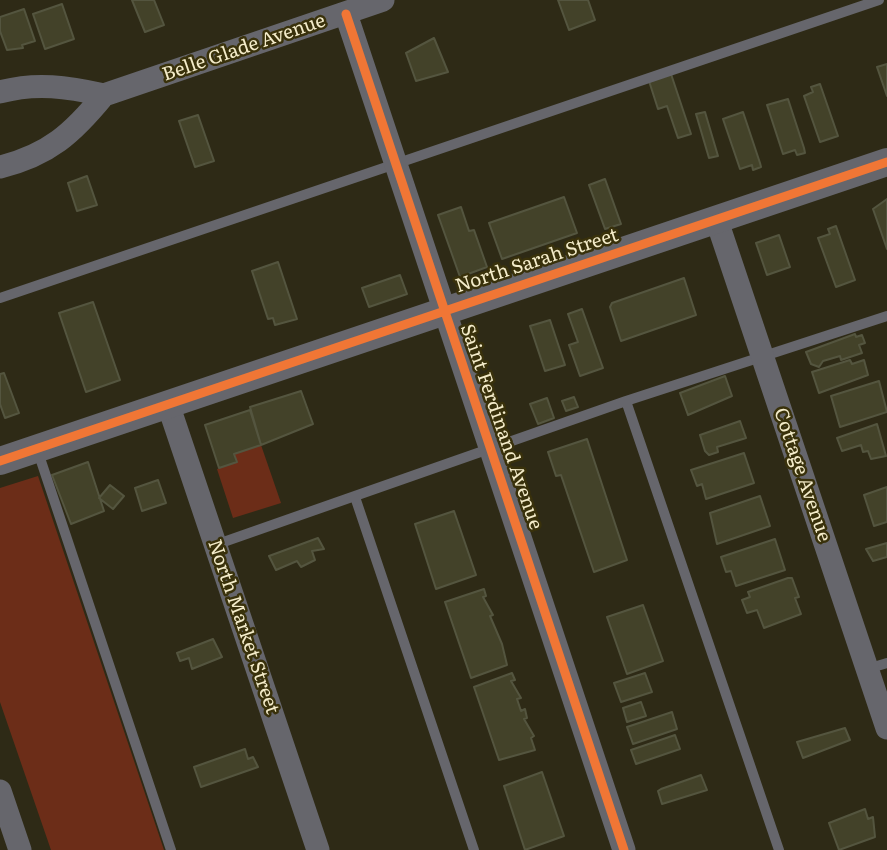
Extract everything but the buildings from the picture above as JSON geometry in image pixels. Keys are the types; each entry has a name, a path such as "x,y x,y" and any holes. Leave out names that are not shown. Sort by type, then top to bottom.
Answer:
{"street":[{"name":"Belle Glade Avenue","path":"104,95 383,0"},
{"name":"Saint Ferdinand Avenue","path":"346,14 624,850"},
{"path":"0,92 28,86 63,85 104,95 77,128 49,149 26,160 0,167"},
{"name":"North Sarah Street","path":"0,461 887,162"},
{"name":"Cottage Avenue","path":"717,221 762,356 877,666 887,728"},
{"name":"North Market Street","path":"168,404 318,850"},
{"path":"0,791 20,850"}],"lane":[{"path":"0,298 879,0"},
{"path":"215,545 490,451 626,401 887,316"},
{"path":"626,401 779,850"},
{"path":"37,449 171,850"},
{"path":"355,497 474,850"}],"shaded area":[{"path":"261,445 281,503 233,518 217,469 236,462 234,454"},
{"path":"38,476 164,850 51,850 0,702 0,488"}],"cycle path":[{"path":"346,14 624,850"},
{"path":"0,461 887,162"}]}
